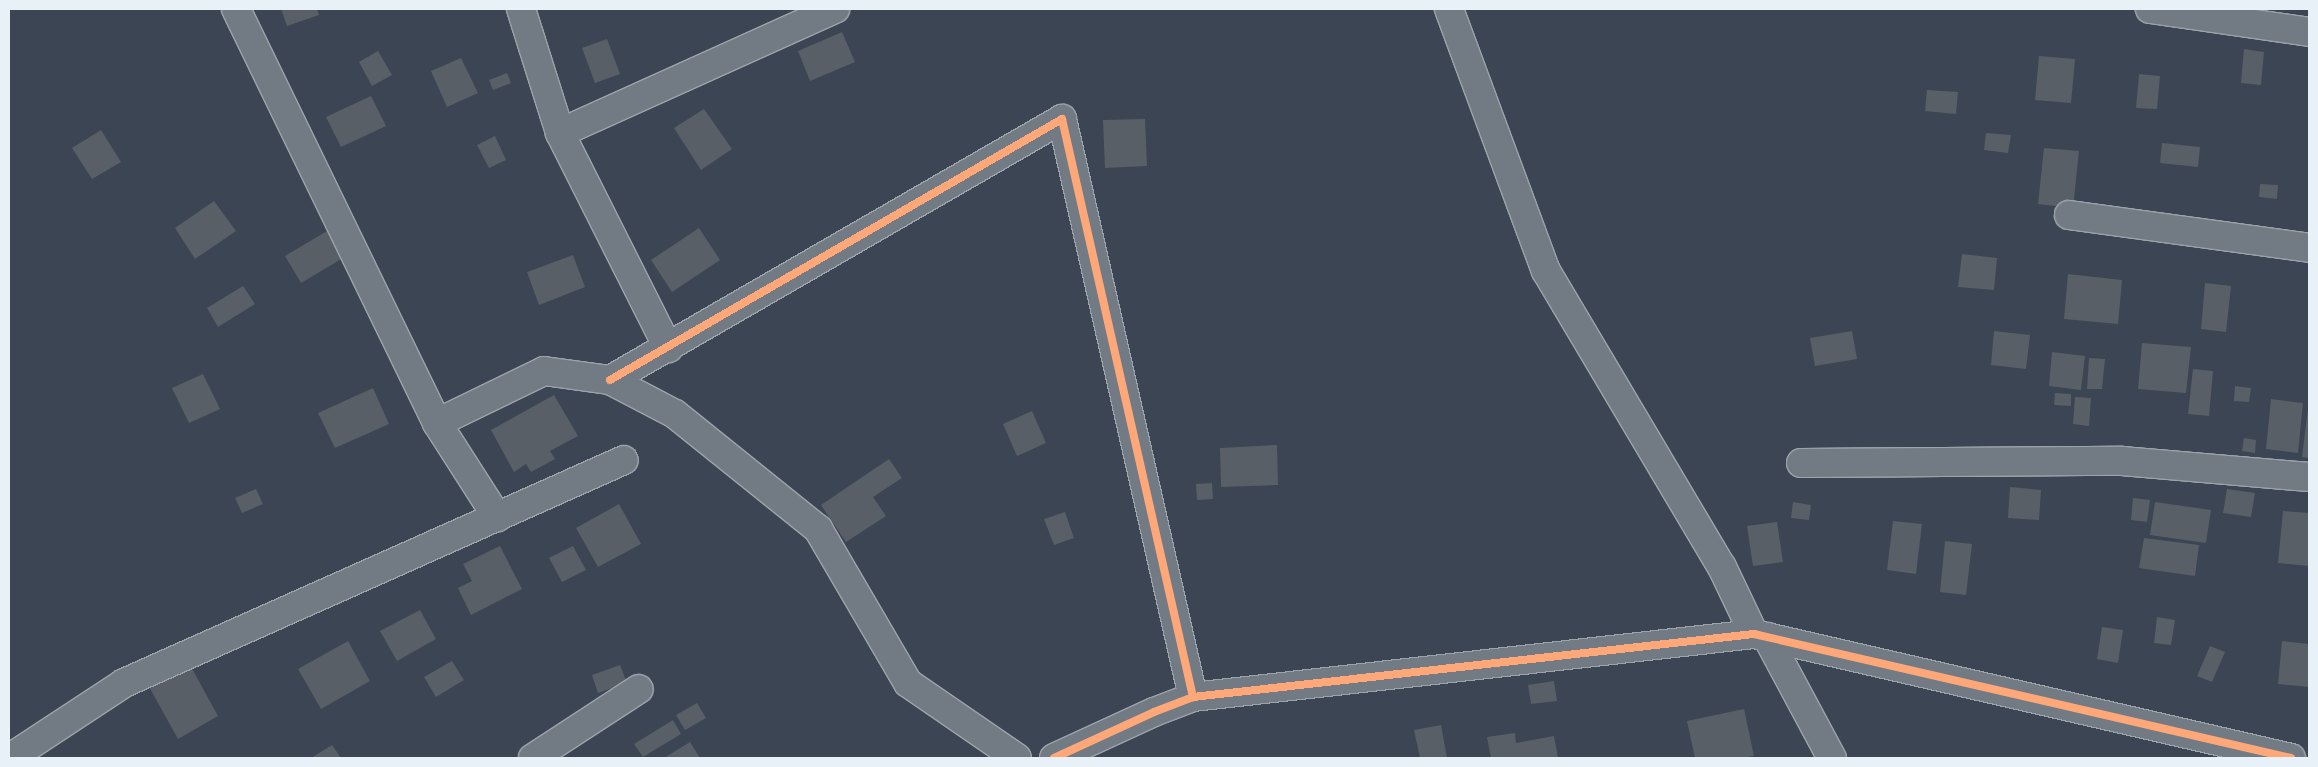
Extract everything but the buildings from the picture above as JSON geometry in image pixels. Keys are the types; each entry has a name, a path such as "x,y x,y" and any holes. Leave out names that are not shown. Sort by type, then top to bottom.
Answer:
{"street":[{"path":"236,9 437,423 497,517"},
{"path":"521,9 560,133 668,348"},
{"path":"560,133 835,9"},
{"path":"2150,9 2309,32"},
{"path":"1453,10 1546,271 1722,567 1832,758"},
{"path":"610,380 1062,119 1193,697"},
{"path":"2069,215 2309,248"},
{"path":"437,423 544,371 610,380 675,414 818,528 908,684 1017,758"},
{"path":"10,758 124,683 624,460"},
{"path":"1801,463 2122,461 2309,477"},
{"path":"1054,758 1154,712 1193,697 1761,636 2291,758"},
{"path":"533,758 639,689"}],"cycle path":[{"path":"610,380 1062,119 1193,697"},
{"path":"1054,758 1154,712 1193,697 1754,634 2291,758"}]}
